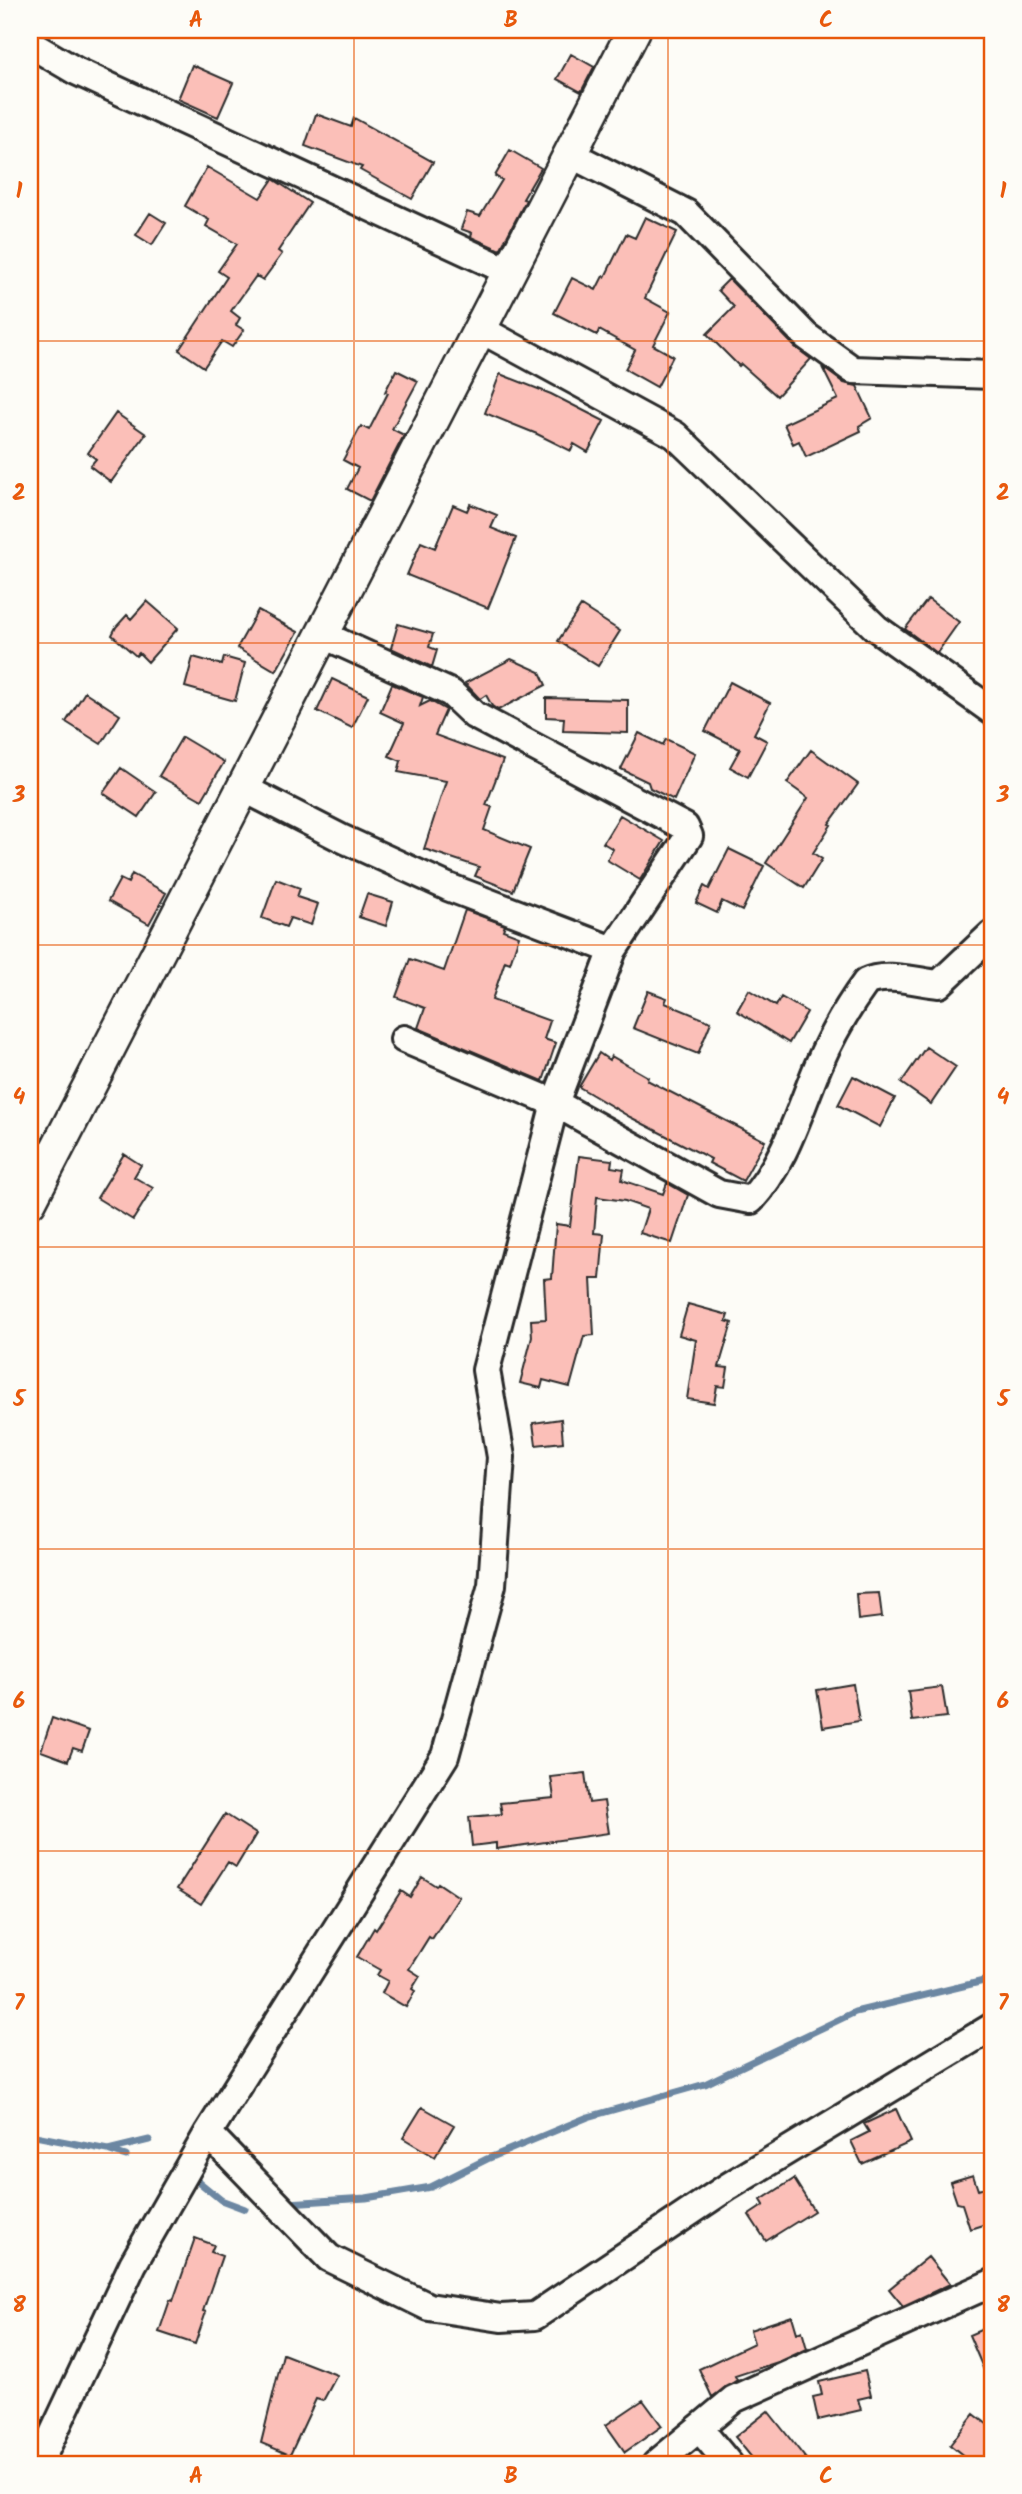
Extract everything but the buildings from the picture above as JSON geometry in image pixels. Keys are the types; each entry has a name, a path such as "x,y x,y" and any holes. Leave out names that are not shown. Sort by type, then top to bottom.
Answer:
{"street":[{"path":"30,1201 634,30"},
{"path":"30,44 76,71 509,272"},
{"path":"570,154 686,213 806,336 853,369 992,375"},
{"path":"480,329 675,435 876,628 992,711"},
{"path":"39,2464 134,2264 208,2133 445,1756 492,1585 501,1457 486,1370 555,1103 613,950 690,836 685,827 474,715 451,693 321,634"},
{"path":"243,788 341,838 448,887 613,950"},
{"path":"404,1040 555,1103 719,1194 751,1200 764,1187 775,1168 819,1063 839,1023 866,982 885,978 939,984 992,934"},
{"path":"208,2133 329,2258 429,2307 501,2318 535,2316 729,2186 992,2027"},
{"path":"656,2464 734,2399 992,2283"},
{"path":"699,2428 729,2464"}],"waterway":[{"path":"288,2203 366,2198 431,2187 487,2159 588,2117 705,2084 855,2012 992,1979"},
{"path":"30,2135 108,2150 149,2140"},
{"path":"110,2151 126,2156"},
{"path":"199,2182 221,2200 245,2209"}]}
